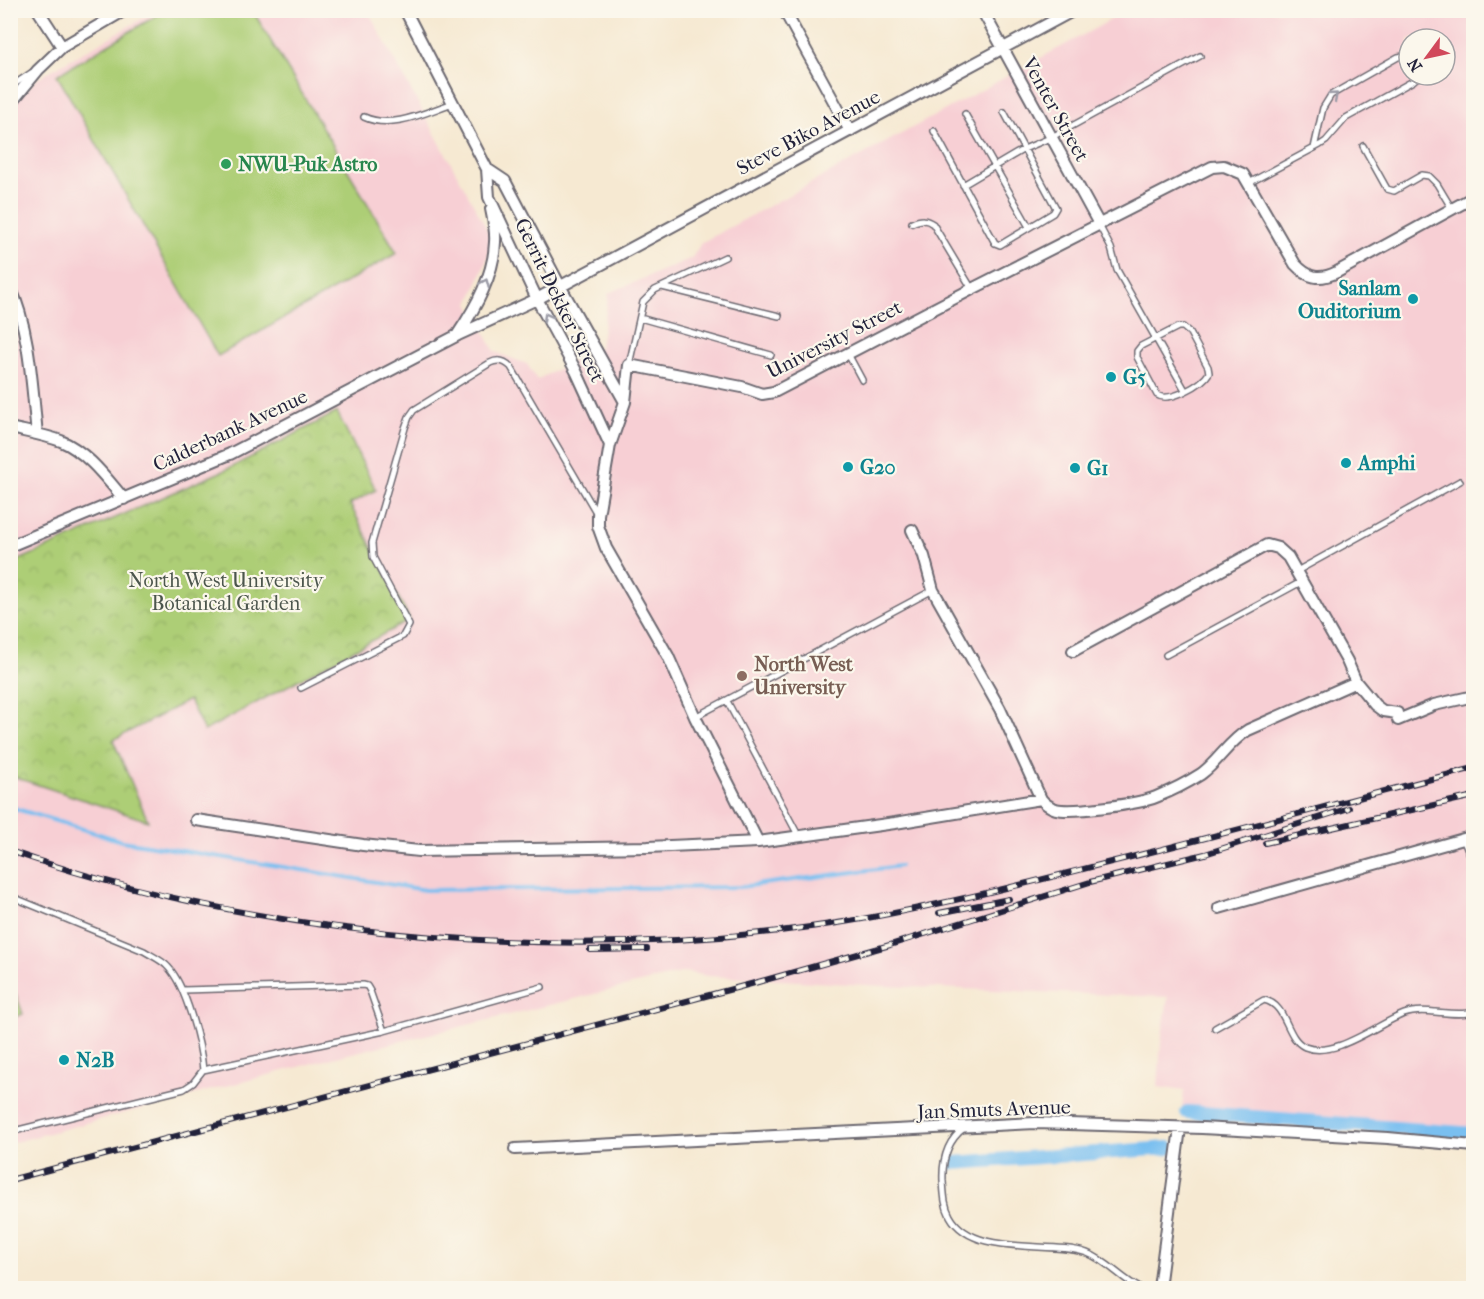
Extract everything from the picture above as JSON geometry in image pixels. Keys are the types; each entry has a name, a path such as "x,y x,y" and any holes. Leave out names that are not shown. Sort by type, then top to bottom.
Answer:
{"street":[{"path":"38,10 62,47"},
{"path":"10,104 38,70 62,47 126,10"},
{"name":"Gerrit Dekker Street","path":"405,10 487,169 489,196 537,299 576,371 610,445"},
{"path":"784,10 850,131"},
{"name":"Venter Street","path":"981,10 1099,225"},
{"name":"Steve Biko Avenue","path":"560,286 1074,10"},
{"name":"University Street","path":"629,365 742,387 762,394 774,392 1212,167 1224,166 1243,174 1294,264 1302,273 1313,278 1325,278 1452,209"},
{"name":"Gerrit Dekker Street","path":"487,169 505,181 625,402"},
{"name":"Calderbank Avenue","path":"458,334 473,312 493,265 496,239 489,196"},
{"path":"1452,209 1473,198"},
{"name":"Calderbank Avenue","path":"10,546 230,454 458,334 537,299 560,286"},
{"path":"10,287 17,301 26,344 37,434"},
{"path":"629,365 625,402 610,445 598,526 606,548 668,656 694,717 758,842"},
{"path":"10,428 61,441 79,452 97,468 124,499"},
{"path":"912,530 924,556 933,590 1000,709 1041,799 1047,806 1064,810 1125,804 1154,798 1200,774 1238,735 1356,682"},
{"path":"1073,651 1267,545 1278,548 1288,557 1356,682 1383,711 1397,713 1398,720 1434,705 1473,696"},
{"path":"196,820 419,851 648,847 758,842 896,823 1041,799"},
{"path":"1219,908 1468,837"},
{"name":"Jan Smuts Avenue","path":"515,1149 1036,1124 1388,1138 1473,1146"},
{"path":"1160,1288 1180,1128"}],"lane":[{"path":"963,184 1200,56"},
{"path":"1314,148 1323,108 1331,95 1397,58"},
{"path":"10,87 38,70"},
{"path":"1249,183 1326,141 1346,118 1402,87"},
{"path":"364,117 375,122 399,120 453,103"},
{"path":"934,131 997,245 1000,245 1053,213 1056,208 1004,112"},
{"path":"965,114 1029,227"},
{"path":"1364,146 1387,189 1394,191 1422,176 1430,176 1452,209"},
{"path":"912,222 920,219 928,220 933,224 972,289"},
{"path":"1099,225 1111,248 1117,270 1185,390"},
{"path":"629,365 643,302 655,290 725,257"},
{"path":"662,287 779,315"},
{"path":"640,318 771,355"},
{"path":"1178,327 1183,327 1190,333 1209,373 1200,382 1169,398 1157,395 1137,357 1137,351 1141,346 1157,338 1178,327"},
{"path":"848,353 862,380"},
{"path":"301,688 403,636 407,631 409,625 373,557 372,543 405,428 414,410 490,363 503,361 511,367 598,515"},
{"path":"1166,655 1460,481"},
{"path":"694,717 933,590"},
{"path":"727,701 798,835"},
{"path":"1468,837 1473,865"},
{"path":"10,896 144,951 170,968 183,990 202,1055 203,1070"},
{"path":"183,990 363,985 367,986 370,991 384,1031"},
{"path":"10,1132 184,1089 193,1083 203,1070 384,1031 542,987"},
{"path":"1215,1028 1264,1000 1273,1002 1301,1044 1317,1049 1339,1046 1406,1014 1473,1012"},
{"path":"966,1126 955,1135 943,1160 945,1205 950,1217 957,1225 983,1240 1004,1245 1087,1253 1118,1271 1140,1288"}],"shaded area":[{"name":"North West University","path":"156,11 368,11 494,242 469,304 495,352 527,364 537,380 600,347 609,293 692,258 701,243 1127,11 1473,11 1473,1128 1182,1108 1184,1091 1158,1087 1161,1042 1168,997 885,986 708,976 685,972 344,1055 11,1143 10,107 38,78"}],"green space":[{"name":"NWU-Puk Astro","path":"164,11 253,11 397,253 218,356 57,75"},
{"name":"North West University Botanical Garden","path":"337,412 376,490 350,504 410,620 204,731 189,700 113,740 148,821 11,776 10,564 232,467"},
{"path":"10,979 23,1014 11,1018 10,1018"}],"waterway":[{"path":"10,807 122,841 425,890 740,887 900,866"},
{"path":"1187,1112 1474,1134"},
{"path":"954,1163 1169,1148"}],"railway":[{"path":"10,851 110,882 215,907 323,925 432,937 542,942 651,941 758,933 862,919 925,907 1156,851 1474,768"},
{"path":"1265,843 1474,796"},
{"path":"10,1180 751,984 890,945 1090,882 1205,854 1349,808"},
{"path":"939,913 1009,899"},
{"path":"590,950 647,949"}],"place":[{"name":"NWU-Puk Astro","path":"226,164"},
{"name":"Sanlam Ouditorium","path":"1413,299"},
{"name":"G5","path":"1111,377"},
{"name":"Amphi","path":"1346,463"},
{"name":"G20","path":"848,467"},
{"name":"G1","path":"1075,468"},
{"name":"North West University","path":"742,676"},
{"name":"N2B","path":"64,1060"}]}
